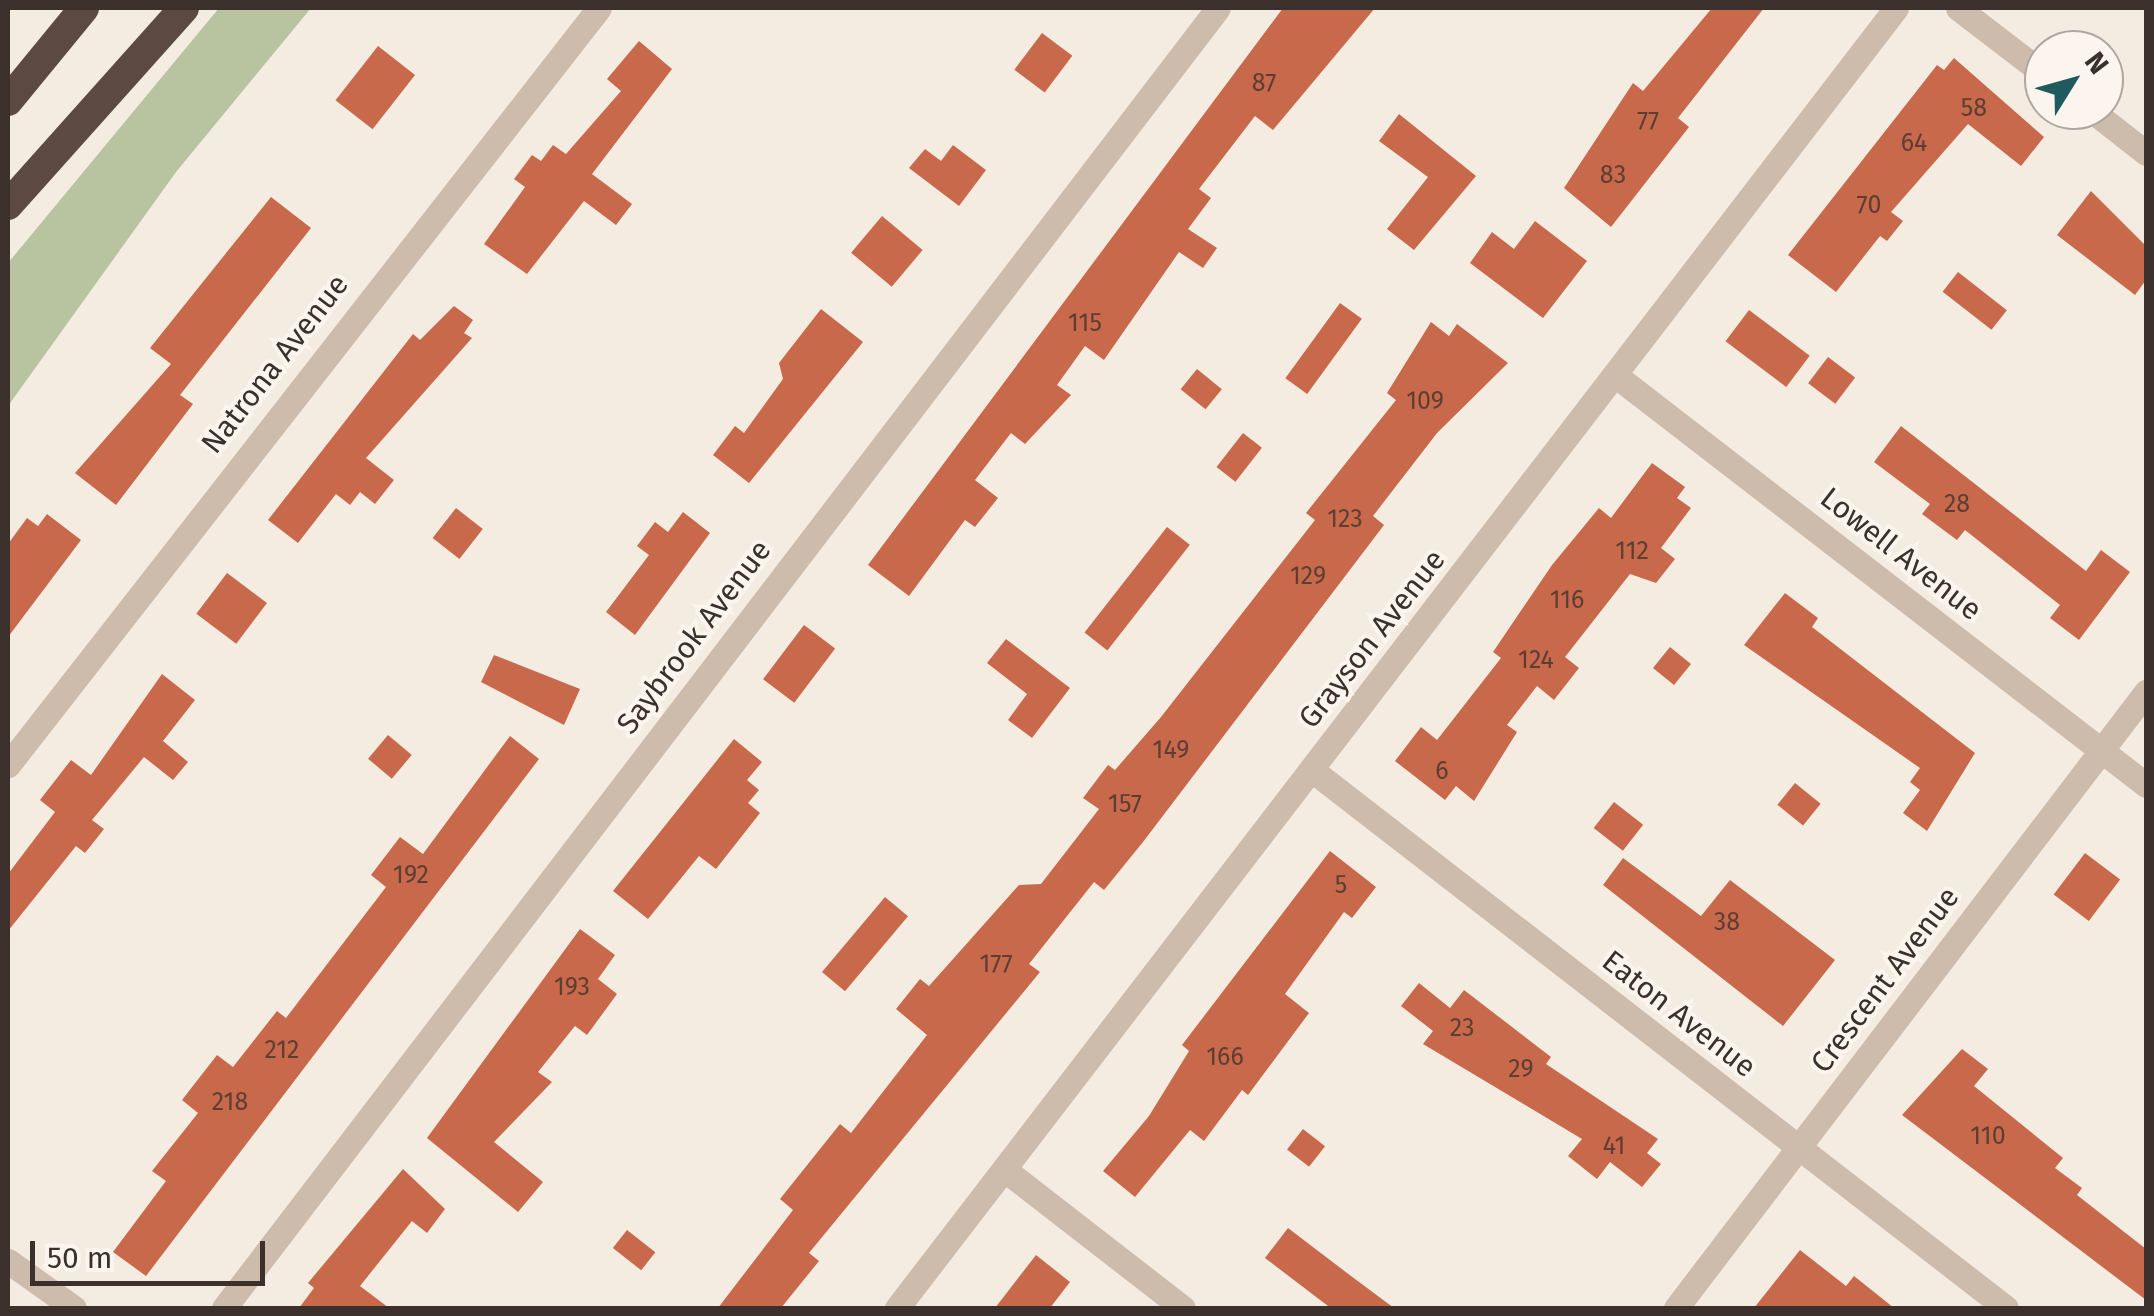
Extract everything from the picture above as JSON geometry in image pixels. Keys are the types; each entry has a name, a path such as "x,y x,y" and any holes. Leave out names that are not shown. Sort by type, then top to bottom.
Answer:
{"highway":[{"path":"8,101 84,8"},
{"path":"8,205 184,8"}],"street":[{"name":"Natrona Avenue","path":"8,765 600,8"},
{"name":"Saybrook Avenue","path":"224,1308 1218,8"},
{"name":"Grayson Avenue","path":"897,1308 1896,8"},
{"path":"1958,8 2024,59"},
{"path":"2117,130 2146,152"},
{"name":"Lowell Avenue","path":"1615,376 2146,785"},
{"name":"Crescent Avenue","path":"1676,1308 2146,692"},
{"name":"Eaton Avenue","path":"1312,770 2006,1308"},
{"path":"1004,1170 1182,1308"},
{"path":"8,1261 74,1308"}],"green space":[{"path":"219,8 311,8 176,172 8,406 8,263"}],"building":[{"path":"1283,8 1375,8 1273,130 1255,116 1199,189 1211,198 1188,229 1217,248 1203,268 1179,252 1104,360 1085,346 1057,385 1071,395 1025,444 1011,433 975,480 998,498 975,527 965,520 909,596 868,565"},
{"path":"1712,8 1764,8 1678,118 1689,127 1611,227 1564,188 1633,83 1643,91"},
{"path":"1042,33 1072,56 1045,93 1014,70"},
{"path":"639,41 672,69 592,174 632,204 616,225 584,201 527,274 484,244 525,187 514,179 532,155 541,161 553,145 566,154 621,91 607,79"},
{"path":"378,46 415,75 373,129 336,100"},
{"path":"1954,58 2024,119 2024,130 2036,130 2044,137 2021,166 1968,124 1891,212 1903,221 1887,241 1880,236 1836,292 1788,255 1937,65 1944,70"},
{"path":"1399,114 1476,176 1414,250 1387,229 1428,177 1379,141"},
{"path":"953,145 986,170 959,206 909,168 925,149 941,161"},
{"path":"2091,191 2146,246 2146,280 2135,295 2057,235"},
{"path":"271,197 311,228 180,395 193,404 116,505 75,473 171,364 150,348"},
{"path":"882,216 923,250 892,287 851,253"},
{"path":"1535,221 1587,261 1543,318 1470,263 1492,232 1514,249"},
{"path":"1958,272 2007,310 1991,330 1943,292"},
{"path":"1340,303 1362,319 1307,394 1285,378"},
{"path":"454,306 473,320 464,333 472,338 366,458 394,480 375,504 360,492 350,505 336,494 298,543 268,520 413,334 420,340"},
{"path":"821,309 863,342 749,483 713,455 735,426 744,433 783,379 779,363"},
{"path":"1749,310 1810,356 1786,387 1726,341"},
{"path":"1431,322 1449,336 1457,324 1508,363 1437,433 1373,516 1384,525 1143,842 1104,890 1094,882 1029,964 1040,972 809,1253 819,1261 781,1308 718,1308 793,1210 780,1199 840,1124 851,1133 927,1035 896,1009 920,979 929,986 1019,885 1041,884 1099,809 1083,798 1108,765 1115,770 1161,717 1315,520 1306,513 1396,400 1387,393"},
{"path":"1828,357 1855,377 1835,404 1808,383"},
{"path":"1197,369 1222,389 1206,409 1181,389"},
{"path":"1901,426 2086,571 2101,550 2130,572 2079,640 2050,618 2060,605 1965,530 1957,540 1922,514 1930,504 1874,462"},
{"path":"1243,433 1262,448 1235,482 1217,467"},
{"path":"1652,463 1685,487 1677,498 1691,508 1661,548 1675,559 1656,583 1630,574 1565,657 1579,668 1554,700 1537,686 1507,725 1517,732 1474,801 1456,786 1445,800 1395,761 1421,727 1437,740 1501,658 1493,652 1552,565 1599,508 1611,518"},
{"path":"456,508 483,529 459,559 433,538"},
{"path":"683,512 710,533 635,635 606,612 649,555 637,546 655,522 668,532"},
{"path":"47,514 81,540 8,637 8,544 27,518 38,526"},
{"path":"1167,527 1190,545 1107,650 1085,633"},
{"path":"227,573 267,603 236,644 196,614"},
{"path":"1785,593 1818,618 1812,627 1975,753 1927,831 1903,813 1920,790 1910,782 1920,768 1744,645"},
{"path":"804,625 835,648 794,703 763,679"},
{"path":"1006,639 1070,688 1032,738 1008,720 1027,694 987,663"},
{"path":"1670,647 1691,664 1674,685 1653,668"},
{"path":"494,655 580,689 564,725 481,682"},
{"path":"162,674 195,700 163,741 188,762 173,780 144,757 92,820 104,829 85,853 76,846 8,931 8,874 55,812 40,800 71,760 91,775"},
{"path":"388,735 412,755 392,779 368,759"},
{"path":"510,736 539,759 146,1276 113,1252 166,1181 152,1171 198,1113 182,1100 217,1055 233,1067 277,1011 286,1018 386,887 371,875 400,837 423,854"},
{"path":"734,739 762,762 747,780 759,790 748,803 760,813 716,869 699,856 648,919 613,891"},
{"path":"1795,783 1821,804 1803,826 1777,805"},
{"path":"1614,802 1643,825 1623,851 1594,828"},
{"path":"1330,851 1376,887 1352,918 1344,912 1285,994 1309,1013 1248,1095 1242,1090 1204,1141 1190,1130 1135,1197 1103,1171 1149,1116 1189,1051 1182,1045"},
{"path":"2085,853 2120,879 2089,921 2054,895"},
{"path":"1623,858 1701,916 1730,880 1835,960 1783,1026 1603,885"},
{"path":"885,897 908,916 845,991 822,972"},
{"path":"580,929 615,955 598,979 617,994 587,1035 575,1026 538,1072 552,1082 494,1142 543,1182 518,1212 427,1138"},
{"path":"1419,983 1450,1008 1464,990 1551,1057 1546,1064 1658,1139 1647,1153 1661,1164 1642,1187 1610,1162 1597,1179 1568,1156 1582,1139 1423,1044 1433,1031 1401,1006"},
{"path":"1962,1049 1988,1069 1974,1086 2063,1158 2055,1168 2082,1188 2077,1195 2146,1249 2146,1300 1902,1115"},
{"path":"1303,1129 1325,1146 1309,1167 1287,1149"},
{"path":"403,1169 445,1209 427,1233 412,1221 360,1286 389,1308 299,1308 314,1288 308,1283"},
{"path":"1288,1228 1394,1308 1328,1306 1265,1258"},
{"path":"627,1230 655,1252 641,1270 613,1248"},
{"path":"1800,1250 1846,1286 1854,1276 1894,1308 1754,1308"},
{"path":"1036,1255 1070,1282 1050,1308 995,1308"}]}
